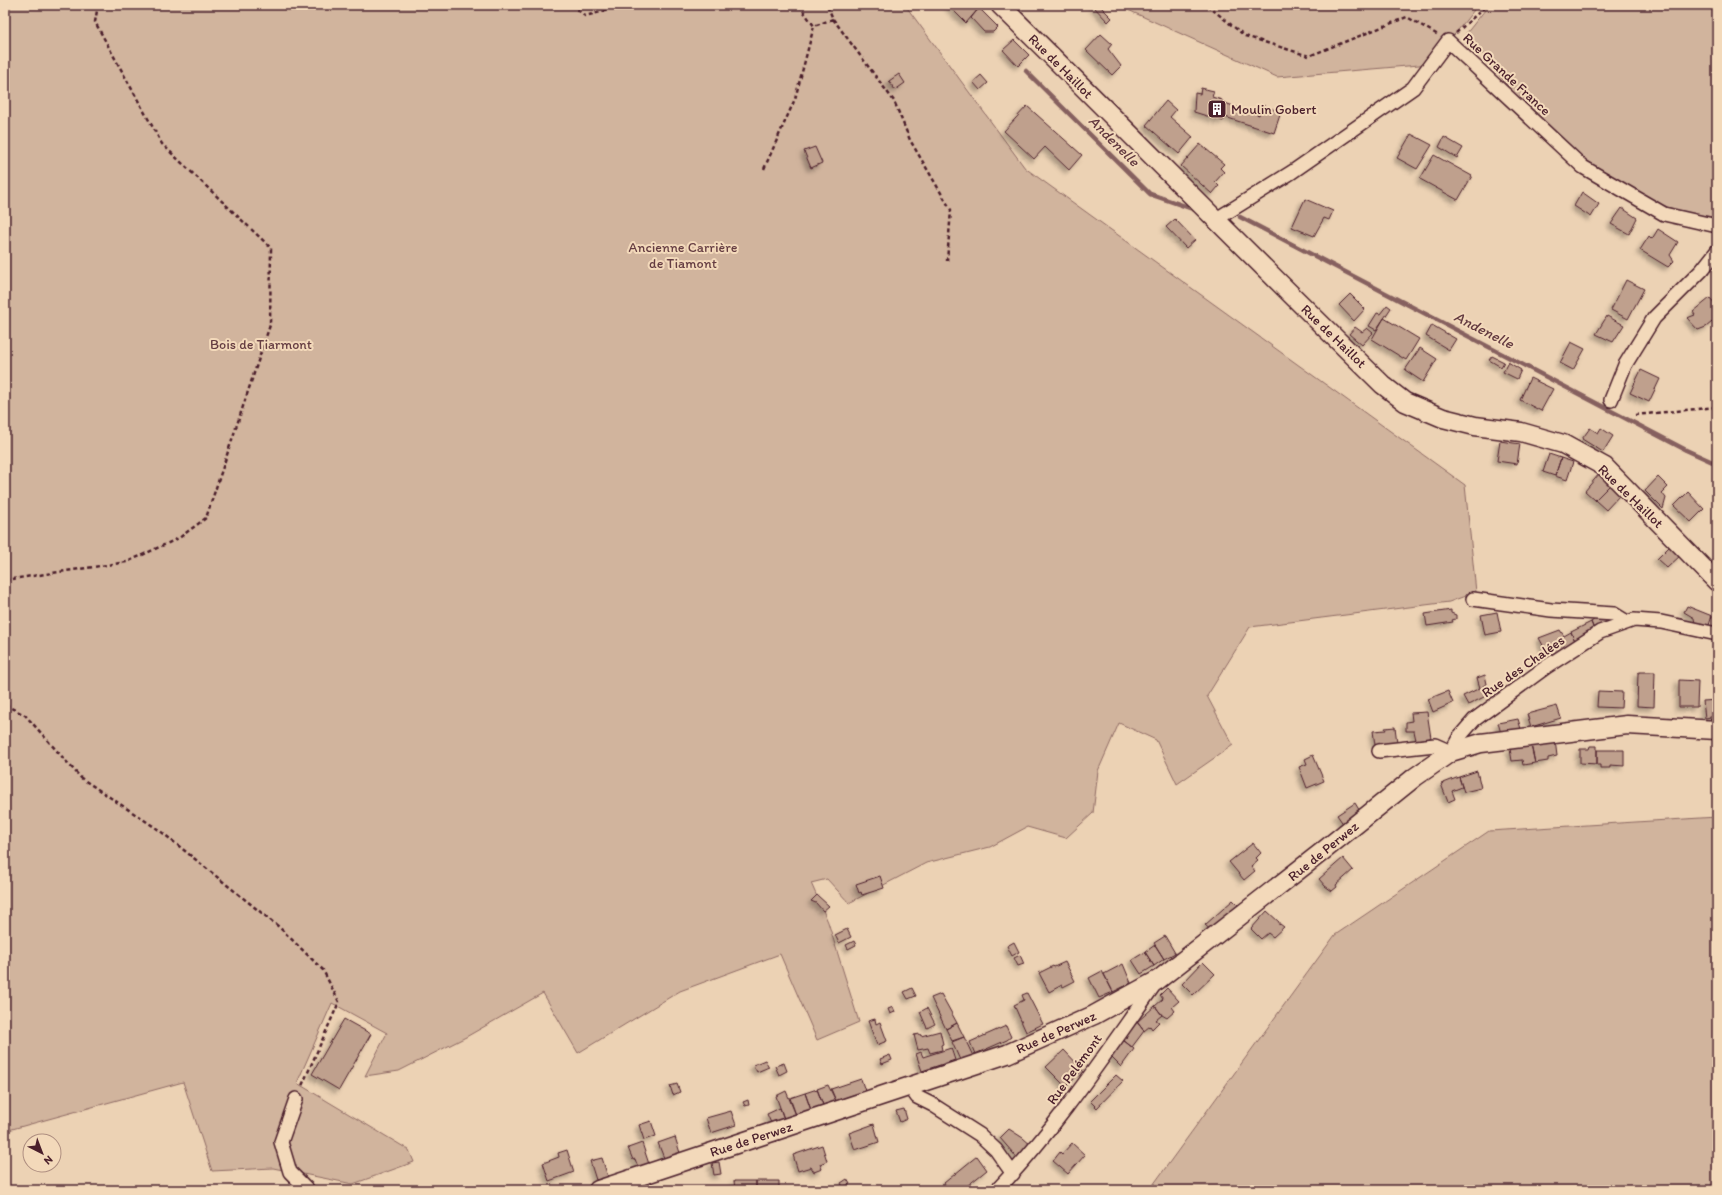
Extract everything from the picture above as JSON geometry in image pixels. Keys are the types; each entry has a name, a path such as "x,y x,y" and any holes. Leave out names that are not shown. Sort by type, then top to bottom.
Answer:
{"street":[{"name":"Rue de Haillot","path":"1000,5 1215,220 1383,384 1405,402 1443,418 1474,426 1521,432 1563,444 1605,467 1717,582"},
{"name":"Rue Grande France","path":"1215,220 1292,172 1413,88 1448,40 1583,167 1664,214 1717,226"},
{"path":"1611,400 1625,365 1654,318 1702,270 1717,251"},
{"name":"Rue des Chalées","path":"1473,599 1551,610 1614,614 1627,622"},
{"name":"Rue des Chalées","path":"1451,752 1460,736 1474,720 1546,667 1600,632 1634,620 1661,622 1717,634"},
{"name":"Rue de Perwez","path":"598,1190 1007,1054 1094,1015 1158,980 1317,856 1415,777 1451,752 1481,743 1627,725 1717,730"},
{"path":"1379,751 1435,745 1451,752"},
{"name":"Rue Pelémont","path":"997,1190 1013,1174 1072,1101 1158,980"},
{"path":"910,1087 917,1097 933,1105 980,1135 996,1150 1013,1174"},
{"path":"296,1099 281,1142 290,1172 308,1190"}],"path":[{"path":"5,580 127,562 179,538 206,518 270,325 271,248 162,144 95,22 98,5"},
{"path":"572,5 585,16 605,10 605,5"},
{"path":"799,5 814,26"},
{"path":"827,5 833,19 894,101 910,140 951,210 947,261"},
{"path":"1207,5 1245,36 1309,56 1407,17 1448,40 1487,5"},
{"path":"814,26 833,19"},
{"path":"764,169 794,100 814,26"},
{"path":"1635,415 1717,407"},
{"path":"5,705 26,715 81,778 159,830 279,928 323,970 338,1002 296,1099"}],"green space":[{"path":"5,5 905,5 1025,168 1465,485 1476,592 1449,602 1250,627 1207,696 1233,745 1177,784 1156,740 1119,723 1098,771 1093,813 1066,838 1027,827 990,847 926,863 849,903 827,879 811,883 828,922 859,1022 817,1040 780,954 680,991 578,1053 543,993 466,1037 399,1071 365,1076 387,1033 332,1003 297,1083 409,1150 414,1162 353,1184 273,1168 212,1171 183,1082 5,1131"},
{"path":"1117,5 1478,5 1431,64 1277,77"},
{"path":"1489,5 1717,5 1717,217 1687,213 1667,207 1628,191 1609,181 1573,157 1557,143 1532,117 1466,34"},
{"path":"1717,817 1717,1190 1158,1190 1153,1185 1335,935 1489,831"}],"building":[{"path":"948,5 976,5 979,8 966,23"},
{"path":"1092,5 1099,5 1112,18 1108,22"},
{"path":"979,8 998,27 993,32 984,32 971,18"},
{"path":"1101,34 1112,44 1108,49 1121,66 1112,75 1086,50"},
{"path":"1014,40 1029,55 1018,66 1003,50"},
{"path":"899,74 905,83 895,90 889,81"},
{"path":"981,75 988,83 980,90 973,82"},
{"name":"Moulin Gobert","path":"1201,88 1214,91 1212,97 1222,100 1222,102 1259,115 1262,105 1281,112 1274,133 1225,117 1223,121 1194,112 1195,93 1200,94"},
{"path":"1166,101 1176,110 1170,117 1193,137 1179,154 1146,125"},
{"path":"1027,106 1082,155 1069,170 1045,147 1034,159 1004,131"},
{"path":"1411,134 1432,145 1417,169 1397,158"},
{"path":"1444,137 1463,148 1457,158 1439,147"},
{"path":"1200,144 1224,164 1220,168 1224,172 1215,182 1219,186 1212,194 1181,166"},
{"path":"815,147 822,163 811,168 804,151"},
{"path":"1434,155 1472,176 1458,200 1420,179"},
{"path":"1582,192 1599,204 1591,217 1574,206"},
{"path":"1305,199 1333,211 1329,220 1324,218 1314,236 1292,227"},
{"path":"1622,208 1637,218 1629,234 1611,224"},
{"path":"1175,219 1195,240 1186,248 1166,227"},
{"path":"1658,229 1678,242 1670,255 1674,261 1668,267 1640,250 1649,236 1652,239"},
{"path":"1626,280 1644,289 1628,319 1611,310"},
{"path":"1350,294 1365,309 1354,321 1339,305"},
{"path":"1710,298 1717,306 1717,318 1706,327 1698,330 1687,318 1695,315 1693,312"},
{"path":"1387,305 1391,308 1376,330 1369,326 1377,313 1380,314"},
{"path":"1607,316 1624,325 1613,342 1596,334"},
{"path":"1384,318 1419,339 1406,360 1372,339"},
{"path":"1432,325 1456,339 1449,350 1426,336"},
{"path":"1355,327 1362,332 1367,328 1373,333 1362,345 1349,334"},
{"path":"1571,342 1585,349 1573,370 1560,363"},
{"path":"1420,348 1437,359 1423,382 1405,370"},
{"path":"1492,356 1504,362 1501,367 1489,360"},
{"path":"1508,362 1521,370 1517,379 1503,372"},
{"path":"1641,370 1660,379 1649,402 1630,393"},
{"path":"1530,378 1553,389 1541,411 1520,400"},
{"path":"1590,428 1598,433 1601,428 1613,436 1603,452 1582,439"},
{"path":"1500,441 1520,444 1517,464 1497,461"},
{"path":"1549,454 1561,458 1555,476 1543,472"},
{"path":"1561,458 1573,462 1567,480 1555,476"},
{"path":"1599,474 1610,485 1595,500 1585,491"},
{"path":"1658,477 1668,487 1662,493 1666,498 1663,509 1645,491"},
{"path":"1610,485 1620,495 1606,510 1595,500"},
{"path":"1688,492 1704,509 1691,522 1674,506"},
{"path":"1671,545 1681,555 1667,568 1657,559"},
{"path":"1687,606 1712,616 1708,628 1695,624 1694,618 1684,612"},
{"path":"1451,610 1451,613 1456,615 1456,619 1452,620 1453,622 1427,626 1425,614"},
{"path":"1497,612 1501,632 1485,635 1481,615"},
{"path":"1598,617 1606,618 1609,625 1595,632 1591,622"},
{"path":"1591,622 1595,632 1576,643 1571,632"},
{"path":"1560,630 1564,636 1571,632 1576,643 1549,656 1539,638"},
{"path":"1655,672 1654,707 1637,706 1638,673"},
{"path":"1485,675 1487,684 1483,686 1488,695 1468,705 1463,696 1480,688 1477,678"},
{"path":"1679,680 1698,681 1697,707 1679,707"},
{"path":"1448,691 1453,703 1433,712 1428,699"},
{"path":"1598,691 1622,692 1621,708 1597,707"},
{"path":"1717,700 1717,716 1705,718 1703,701"},
{"path":"1557,706 1561,718 1531,727 1527,714"},
{"path":"1427,712 1431,738 1416,740 1414,731 1406,731 1406,722 1412,721 1411,713"},
{"path":"1518,719 1521,729 1501,733 1498,723"},
{"path":"1395,727 1397,743 1375,745 1373,731 1386,730 1385,728"},
{"path":"1555,740 1557,756 1548,758 1548,761 1535,763 1531,745"},
{"path":"1531,745 1535,763 1523,765 1522,760 1512,761 1510,749"},
{"path":"1590,746 1597,746 1597,764 1580,763 1580,749 1589,749"},
{"path":"1597,750 1624,750 1624,766 1610,765 1610,768 1600,768 1600,765 1597,765"},
{"path":"1313,755 1324,781 1307,788 1299,767 1307,764 1305,759"},
{"path":"1477,771 1481,788 1464,792 1459,777"},
{"path":"1459,777 1462,787 1452,791 1455,799 1448,802 1441,784"},
{"path":"1355,803 1361,813 1344,825 1337,815"},
{"path":"1253,843 1261,853 1256,858 1258,860 1251,866 1255,871 1244,880 1229,862"},
{"path":"1343,858 1353,870 1336,885 1337,887 1332,891 1319,879"},
{"path":"880,876 884,888 862,895 861,892 859,893 856,884"},
{"path":"817,895 829,906 823,911 816,903 811,901"},
{"path":"1233,900 1241,908 1213,932 1205,925"},
{"path":"1267,911 1279,922 1279,925 1280,924 1284,927 1273,937 1268,933 1261,939 1251,929"},
{"path":"847,929 851,937 839,943 835,935"},
{"path":"1165,936 1175,953 1164,959 1154,943"},
{"path":"854,941 856,945 848,949 846,945"},
{"path":"1014,942 1019,952 1012,956 1007,946"},
{"path":"1155,945 1164,959 1154,966 1145,952"},
{"path":"1145,952 1154,966 1141,974 1132,960"},
{"path":"1020,955 1024,964 1018,966 1014,958"},
{"path":"1065,962 1075,981 1063,987 1062,985 1049,992 1039,973"},
{"path":"1203,962 1215,974 1193,995 1182,984"},
{"path":"1123,964 1131,983 1113,992 1104,974"},
{"path":"1102,971 1113,992 1099,998 1089,978"},
{"path":"912,988 916,996 908,999 904,992"},
{"path":"1167,988 1179,1001 1172,1007 1175,1011 1167,1018 1162,1015 1155,1006 1163,999 1160,995"},
{"path":"1027,993 1043,1024 1026,1032 1014,1005 1024,1000 1022,995"},
{"path":"941,994 957,1023 946,1029 931,998"},
{"path":"1155,1006 1162,1015 1156,1020 1159,1022 1152,1029 1150,1026 1144,1031 1137,1022"},
{"path":"893,1007 895,1012 890,1014 888,1009"},
{"path":"927,1008 935,1024 927,1028 920,1012"},
{"path":"344,1019 371,1034 339,1090 312,1074"},
{"path":"875,1019 876,1024 880,1022 887,1041 877,1045 868,1021"},
{"path":"1137,1022 1144,1031 1132,1047 1123,1040"},
{"path":"957,1023 964,1037 952,1041 946,1029"},
{"path":"1006,1026 1011,1037 975,1054 970,1042"},
{"path":"940,1031 943,1044 941,1045 942,1050 930,1053 928,1048 918,1050 914,1035 920,1034 921,1036"},
{"path":"964,1037 973,1056 960,1060 952,1042"},
{"path":"1123,1040 1134,1049 1121,1067 1111,1057"},
{"path":"951,1048 955,1060 922,1071 916,1054 921,1052 923,1057"},
{"path":"1064,1050 1083,1070 1066,1087 1046,1067"},
{"path":"890,1055 892,1060 882,1064 880,1059"},
{"path":"765,1060 769,1067 757,1072 753,1065"},
{"path":"784,1063 787,1071 779,1075 775,1066"},
{"path":"1116,1075 1123,1081 1097,1108 1090,1101"},
{"path":"861,1079 865,1091 836,1101 831,1089"},
{"path":"677,1084 680,1092 673,1095 670,1086"},
{"path":"828,1085 836,1101 823,1105 817,1089"},
{"path":"817,1089 823,1105 811,1110 805,1093"},
{"path":"786,1091 796,1115 784,1119 776,1096"},
{"path":"805,1093 811,1110 796,1115 790,1098"},
{"path":"748,1100 749,1105 745,1106 743,1102"},
{"path":"780,1108 784,1119 771,1123 767,1114"},
{"path":"904,1109 907,1119 900,1122 896,1111"},
{"path":"731,1111 736,1125 711,1133 706,1118"},
{"path":"651,1121 656,1136 644,1140 639,1125"},
{"path":"874,1124 879,1142 855,1150 849,1133"},
{"path":"1009,1129 1032,1146 1019,1160 1000,1138"},
{"path":"675,1137 680,1153 664,1158 658,1143"},
{"path":"642,1143 649,1164 638,1167 628,1148"},
{"path":"1072,1143 1085,1155 1068,1174 1053,1161 1060,1152 1062,1154"},
{"path":"822,1145 827,1161 820,1164 822,1169 814,1172 811,1167 798,1171 793,1155"},
{"path":"567,1150 574,1172 549,1181 543,1163 559,1157 558,1153"},
{"path":"977,1156 987,1170 962,1190 950,1190 944,1183"},
{"path":"602,1158 608,1177 596,1180 590,1161"},
{"path":"719,1162 721,1174 714,1175 712,1163"},
{"path":"847,1179 850,1184 843,1187 841,1183"},
{"path":"734,1181 756,1181 756,1190 735,1190"},
{"path":"756,1181 779,1181 779,1190 756,1190"}],"waterway":[{"name":"Andenelle","path":"1026,71 1150,194 1196,210"},
{"name":"Andenelle","path":"1240,217 1686,450 1717,464"}],"place":[{"name":"Moulin Gobert","path":"1217,109"}],"park label":[{"name":"Ancienne Carrière de Tiamont","path":"683,256"},
{"name":"Bois de Tiarmont","path":"261,344"}]}
